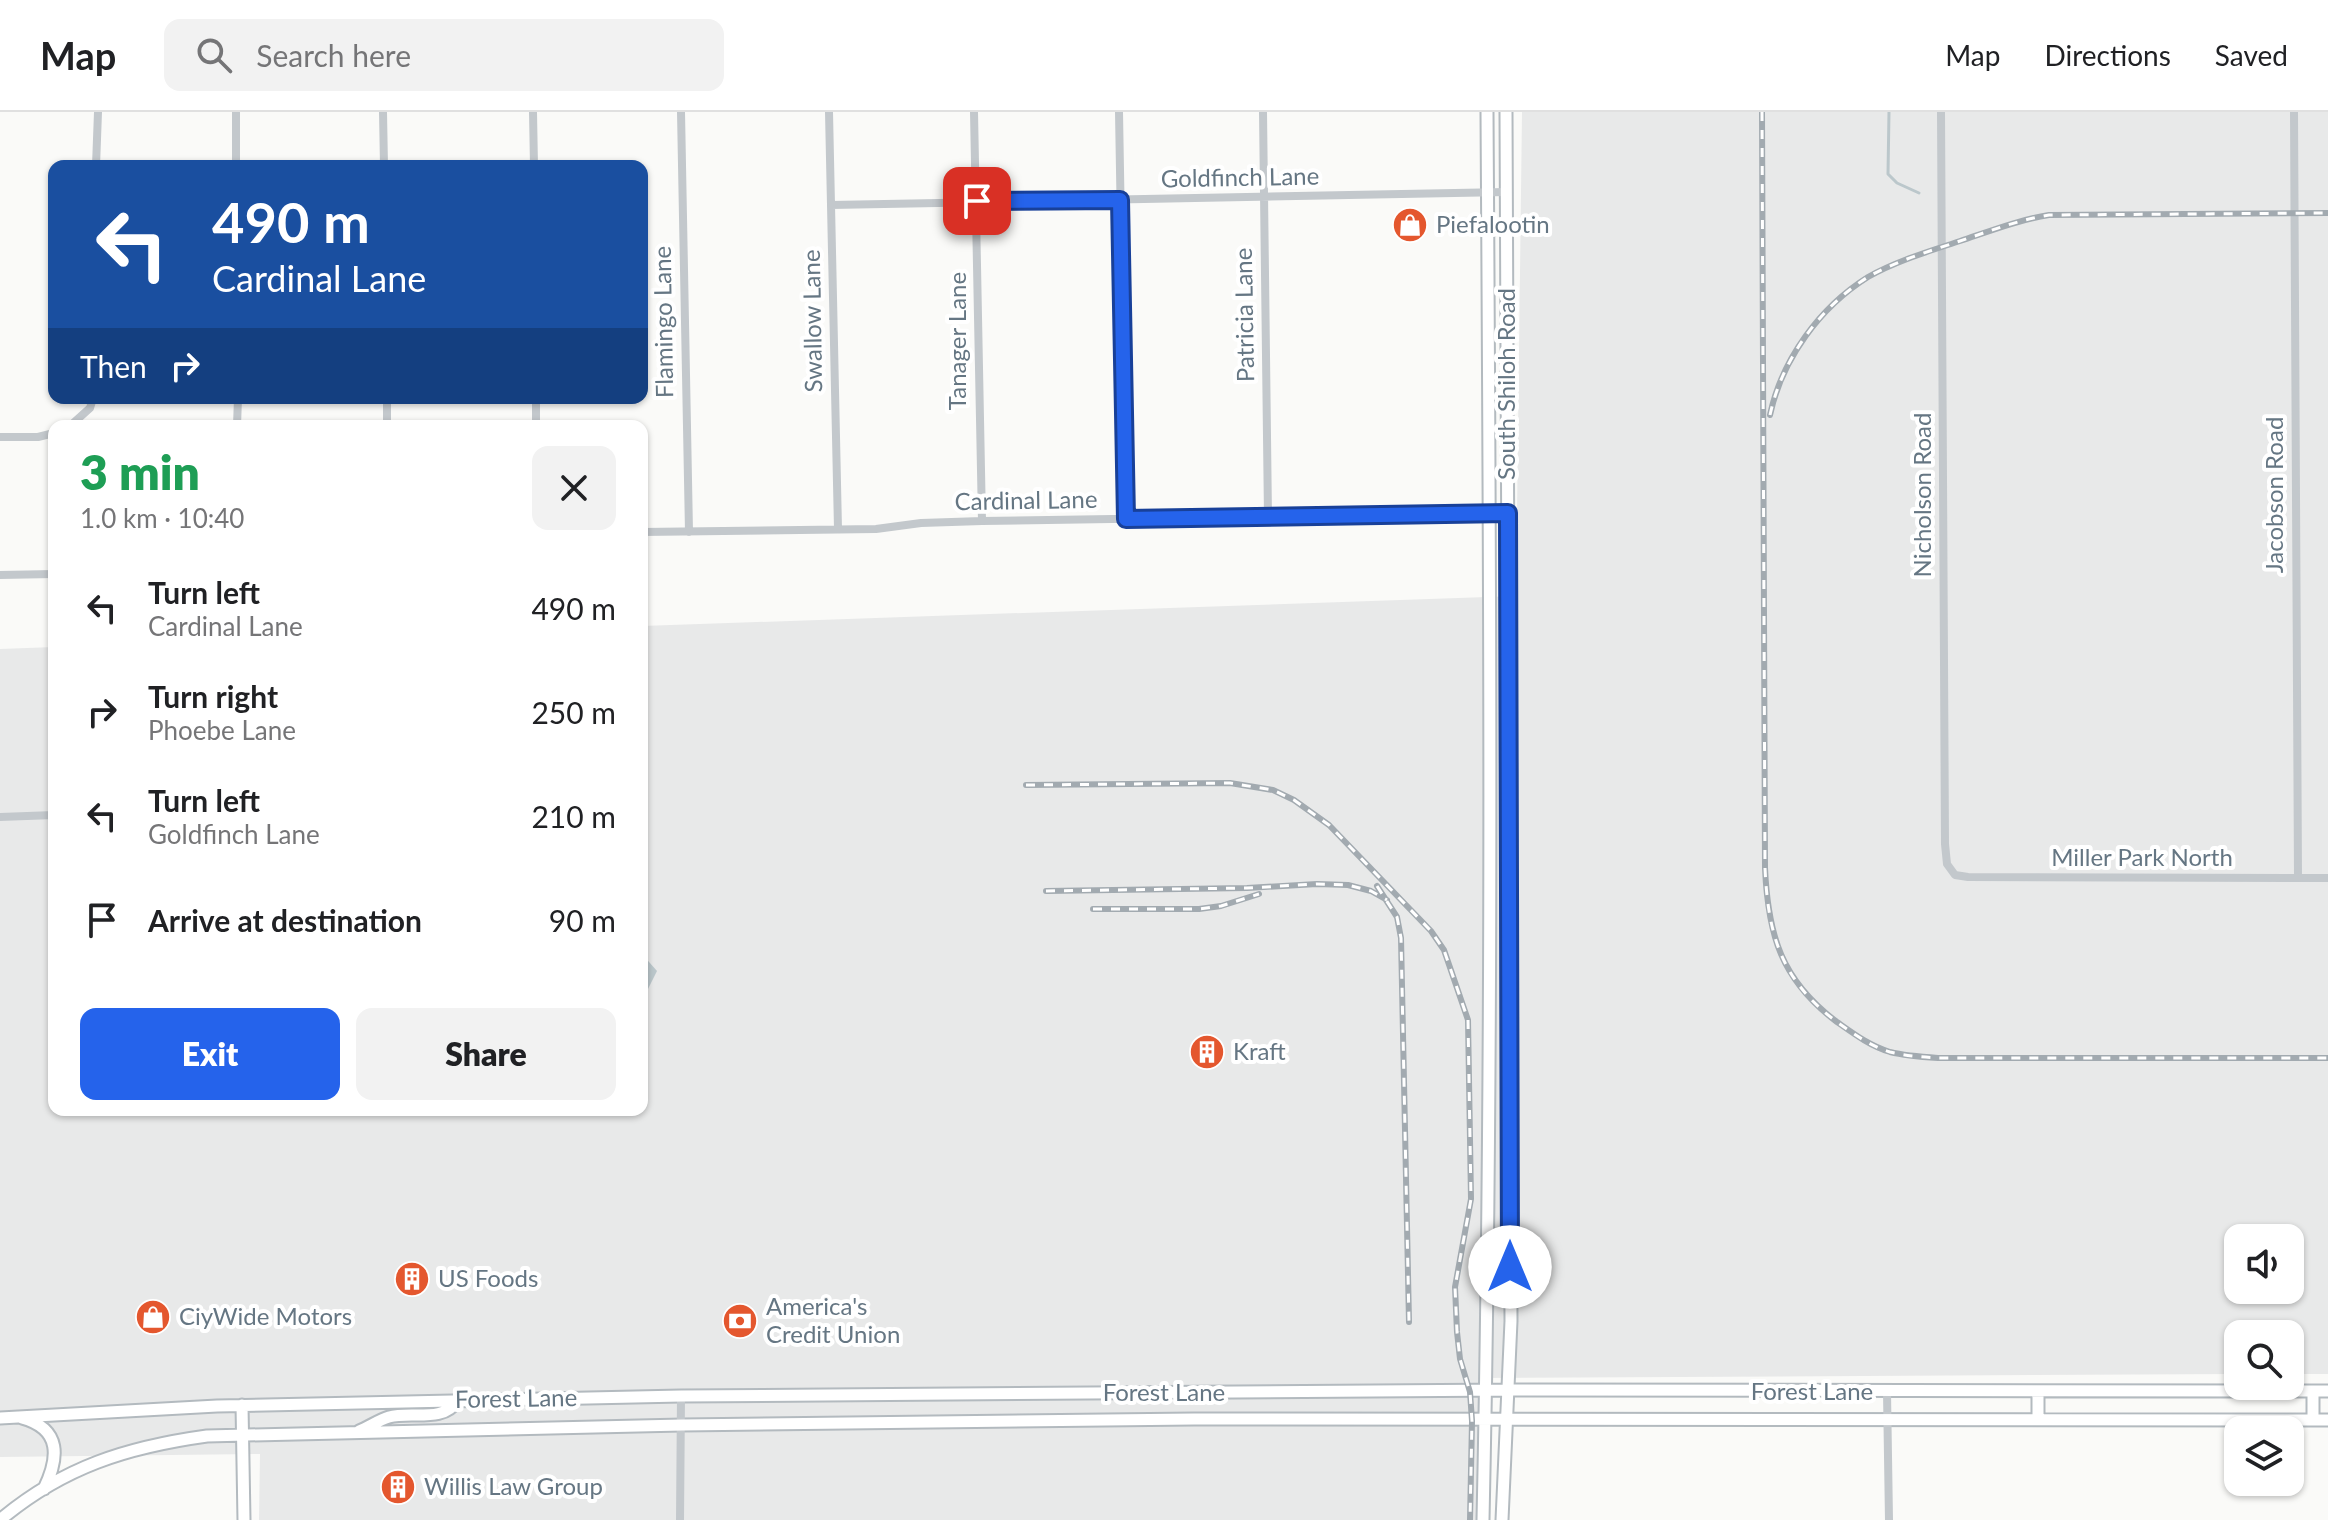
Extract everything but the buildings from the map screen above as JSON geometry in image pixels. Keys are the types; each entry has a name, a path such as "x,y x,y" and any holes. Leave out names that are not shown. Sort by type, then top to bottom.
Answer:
{"main road":[{"name":"South Shiloh Road","path":"1483,1520 1488,1391 1491,1020 1487,112"},
{"name":"South Shiloh Road","path":"1502,1520 1509,1390 1506,112"},
{"name":"Forest Lane","path":"0,1418 242,1405 681,1396 1509,1390 2328,1391"},
{"path":"2313,1391 2313,1420"},
{"path":"2038,1392 2038,1420"},
{"path":"355,1433 390,1417 444,1412 457,1401"},
{"path":"242,1405 244,1520"},
{"path":"18,1417 31,1420 44,1429 54,1444 54,1470 44,1489"},
{"name":"Forest Lane","path":"0,1520 73,1472 132,1449 207,1436 682,1425 1194,1419 2328,1420"}],"street":[{"path":"96,160 98,112"},
{"path":"236,112 236,160"},
{"path":"383,112 384,160"},
{"path":"533,112 534,160"},
{"name":"Flamingo Lane","path":"681,112 689,532"},
{"name":"Swallow Lane","path":"829,112 838,529"},
{"name":"Tanager Lane","path":"974,112 982,521"},
{"path":"1119,112 1126,519"},
{"name":"Patricia Lane","path":"1263,112 1268,517"},
{"name":"Nicholson Road","path":"1941,112 1945,844 1947,864 1955,875"},
{"name":"Jacobson Road","path":"2294,112 2298,878"},
{"name":"Goldfinch Lane","path":"831,205 1507,192"},
{"path":"77,420 91,404"},
{"path":"0,437 48,434"},
{"name":"Cardinal Lane","path":"648,532 838,529 982,521 1508,513"},
{"path":"0,575 48,574"},
{"path":"0,817 48,815"},
{"name":"Miller Park North","path":"1955,875 2328,878"},
{"path":"1887,1392 1889,1520"},
{"path":"680,1520 681,1396"}],"shaded area":[{"path":"1522,112 2328,112 2328,1374 2304,1374 2304,1320 2224,1320 2224,1374 1479,1378 1477,1520 259,1520 260,1454 0,1457 0,649 48,647 48,1116 648,1116 648,626 1516,596"},
{"path":"648,961 657,971 648,989"}],"waterway":[{"path":"1889,112 1888,174 1897,183 1919,193"}],"railway":[{"path":"1762,112 1765,868 1774,935 1790,972 1818,1006 1837,1022 1876,1046 1902,1054 1939,1058 2328,1058"},
{"path":"1770,415 1784,374 1819,319 1850,289 1868,277 1913,257 2004,226 2049,215 2328,213"},
{"path":"1026,785 1230,783 1273,790 1294,800 1329,825 1431,931 1444,950 1468,1020 1471,1199 1455,1287 1460,1359 1470,1392 1472,1421 1470,1520"},
{"path":"1046,891 1317,884 1348,885 1371,891 1387,900"},
{"path":"1377,886 1397,917 1401,938 1409,1322"},
{"path":"1093,909 1199,909 1221,906 1259,894"}],"place":[{"name":"Piefalootin","path":"1410,225"},
{"name":"Kraft","path":"1207,1052"},
{"name":"US Foods","path":"412,1279"},
{"name":"CiyWide Motors","path":"153,1317"},
{"name":"America's Credit Union","path":"740,1321"},
{"name":"Willis Law Group","path":"398,1487"}],"route":[{"path":"977,201 1120,200 1126,519 1508,513 1510,1267"}]}
